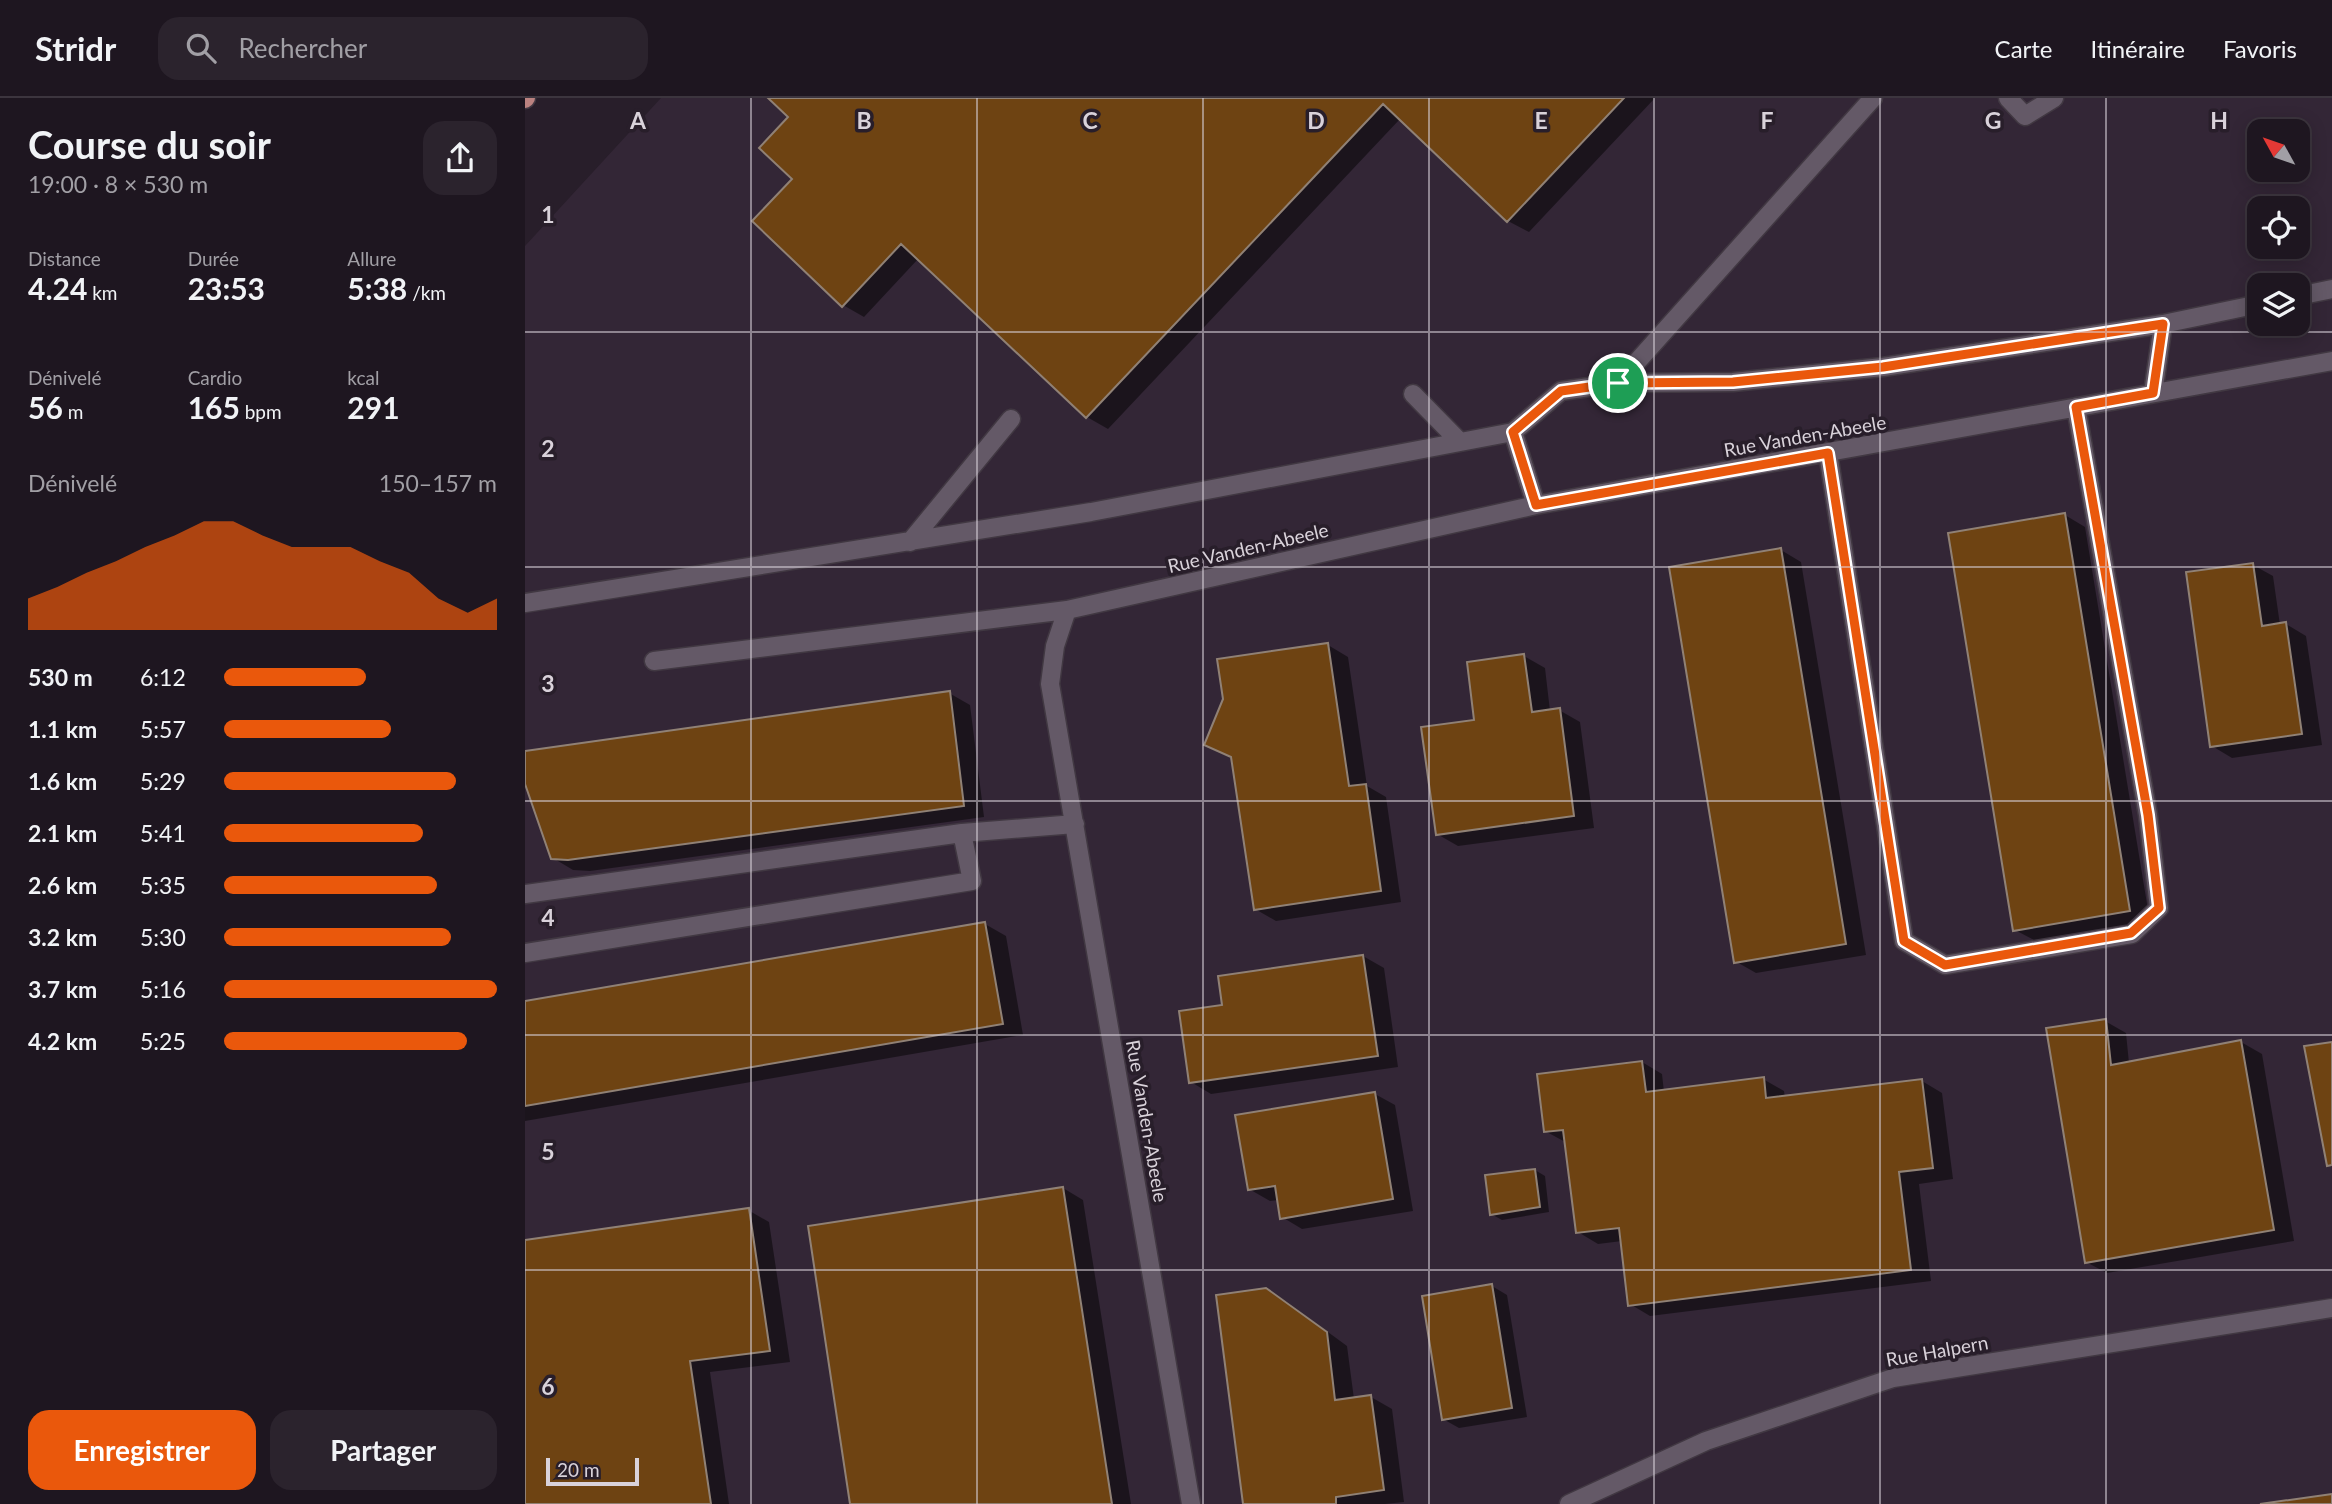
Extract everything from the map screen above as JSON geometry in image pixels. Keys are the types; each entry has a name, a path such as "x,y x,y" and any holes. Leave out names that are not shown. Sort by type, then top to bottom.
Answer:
{"street":[{"path":"1618,383 1873,98"},
{"path":"2008,98 2025,116 2054,98"},
{"path":"2310,294 2332,289"},
{"path":"525,603 1091,512 1513,432 1561,391 1618,383 1733,382 1883,367 2163,324 2247,306"},
{"path":"2153,393 2163,324"},
{"name":"Rue Vanden-Abeele","path":"1191,1504 1050,684 1055,646 1067,610 1536,505 2332,361"},
{"path":"1413,394 1460,442"},
{"path":"1828,453 1904,941 1945,965 2131,933 2159,908 2148,815 2076,407"},
{"path":"910,542 1011,419"},
{"path":"1513,432 1536,505"},
{"path":"654,661 1067,610"},
{"path":"525,894 962,833 1075,824"},
{"path":"525,953 972,881 962,833"},
{"name":"Rue Halpern","path":"1569,1504 1706,1441 1893,1378 2332,1308"}],"shaded area":[{"path":"661,98 2332,98 2332,1504 525,1504 525,246"}],"building":[{"path":"768,98 1624,98 1507,222 1383,104 1086,418 901,244 842,307 752,221 792,179 759,148 788,117"},
{"path":"2065,513 2130,911 2013,931 1948,533"},
{"path":"1781,548 1846,944 1734,963 1669,567"},
{"path":"2253,563 2262,626 2286,622 2302,734 2210,747 2186,572"},
{"path":"1328,643 1349,786 1366,784 1381,891 1254,910 1231,757 1204,745 1223,699 1217,659"},
{"path":"1524,654 1532,712 1560,708 1574,816 1436,835 1421,727 1474,720 1467,662"},
{"path":"950,691 964,806 568,860 551,859 525,784 525,751"},
{"path":"985,922 1003,1024 525,1106 525,1001"},
{"path":"1363,955 1378,1056 1189,1083 1179,1011 1222,1005 1218,976"},
{"path":"2106,1019 2111,1065 2241,1040 2274,1230 2085,1263 2046,1028"},
{"path":"2332,1042 2332,1165 2327,1166 2304,1046"},
{"path":"1642,1061 1646,1092 1764,1077 1766,1098 1922,1079 1933,1168 1899,1172 1911,1270 1628,1306 1619,1228 1576,1233 1563,1130 1544,1132 1537,1074"},
{"path":"1375,1092 1393,1199 1280,1219 1275,1186 1248,1190 1235,1115"},
{"path":"1535,1169 1540,1207 1490,1215 1485,1175"},
{"path":"1063,1187 1112,1504 850,1504 808,1226"},
{"path":"749,1208 770,1351 690,1361 711,1504 525,1504 525,1240"},
{"path":"1492,1284 1512,1408 1442,1420 1422,1296"},
{"path":"1266,1288 1327,1332 1335,1400 1371,1395 1384,1490 1336,1497 1336,1504 1243,1504 1216,1295"},
{"path":"2332,1494 2332,1504 2260,1504"}],"route":[{"path":"2163,324 2153,393 2076,407 2148,815 2159,908 2131,933 1945,965 1904,941 1828,453 1536,505 1513,432 1561,391 1618,383 1733,382 1883,367 2163,324"}]}
